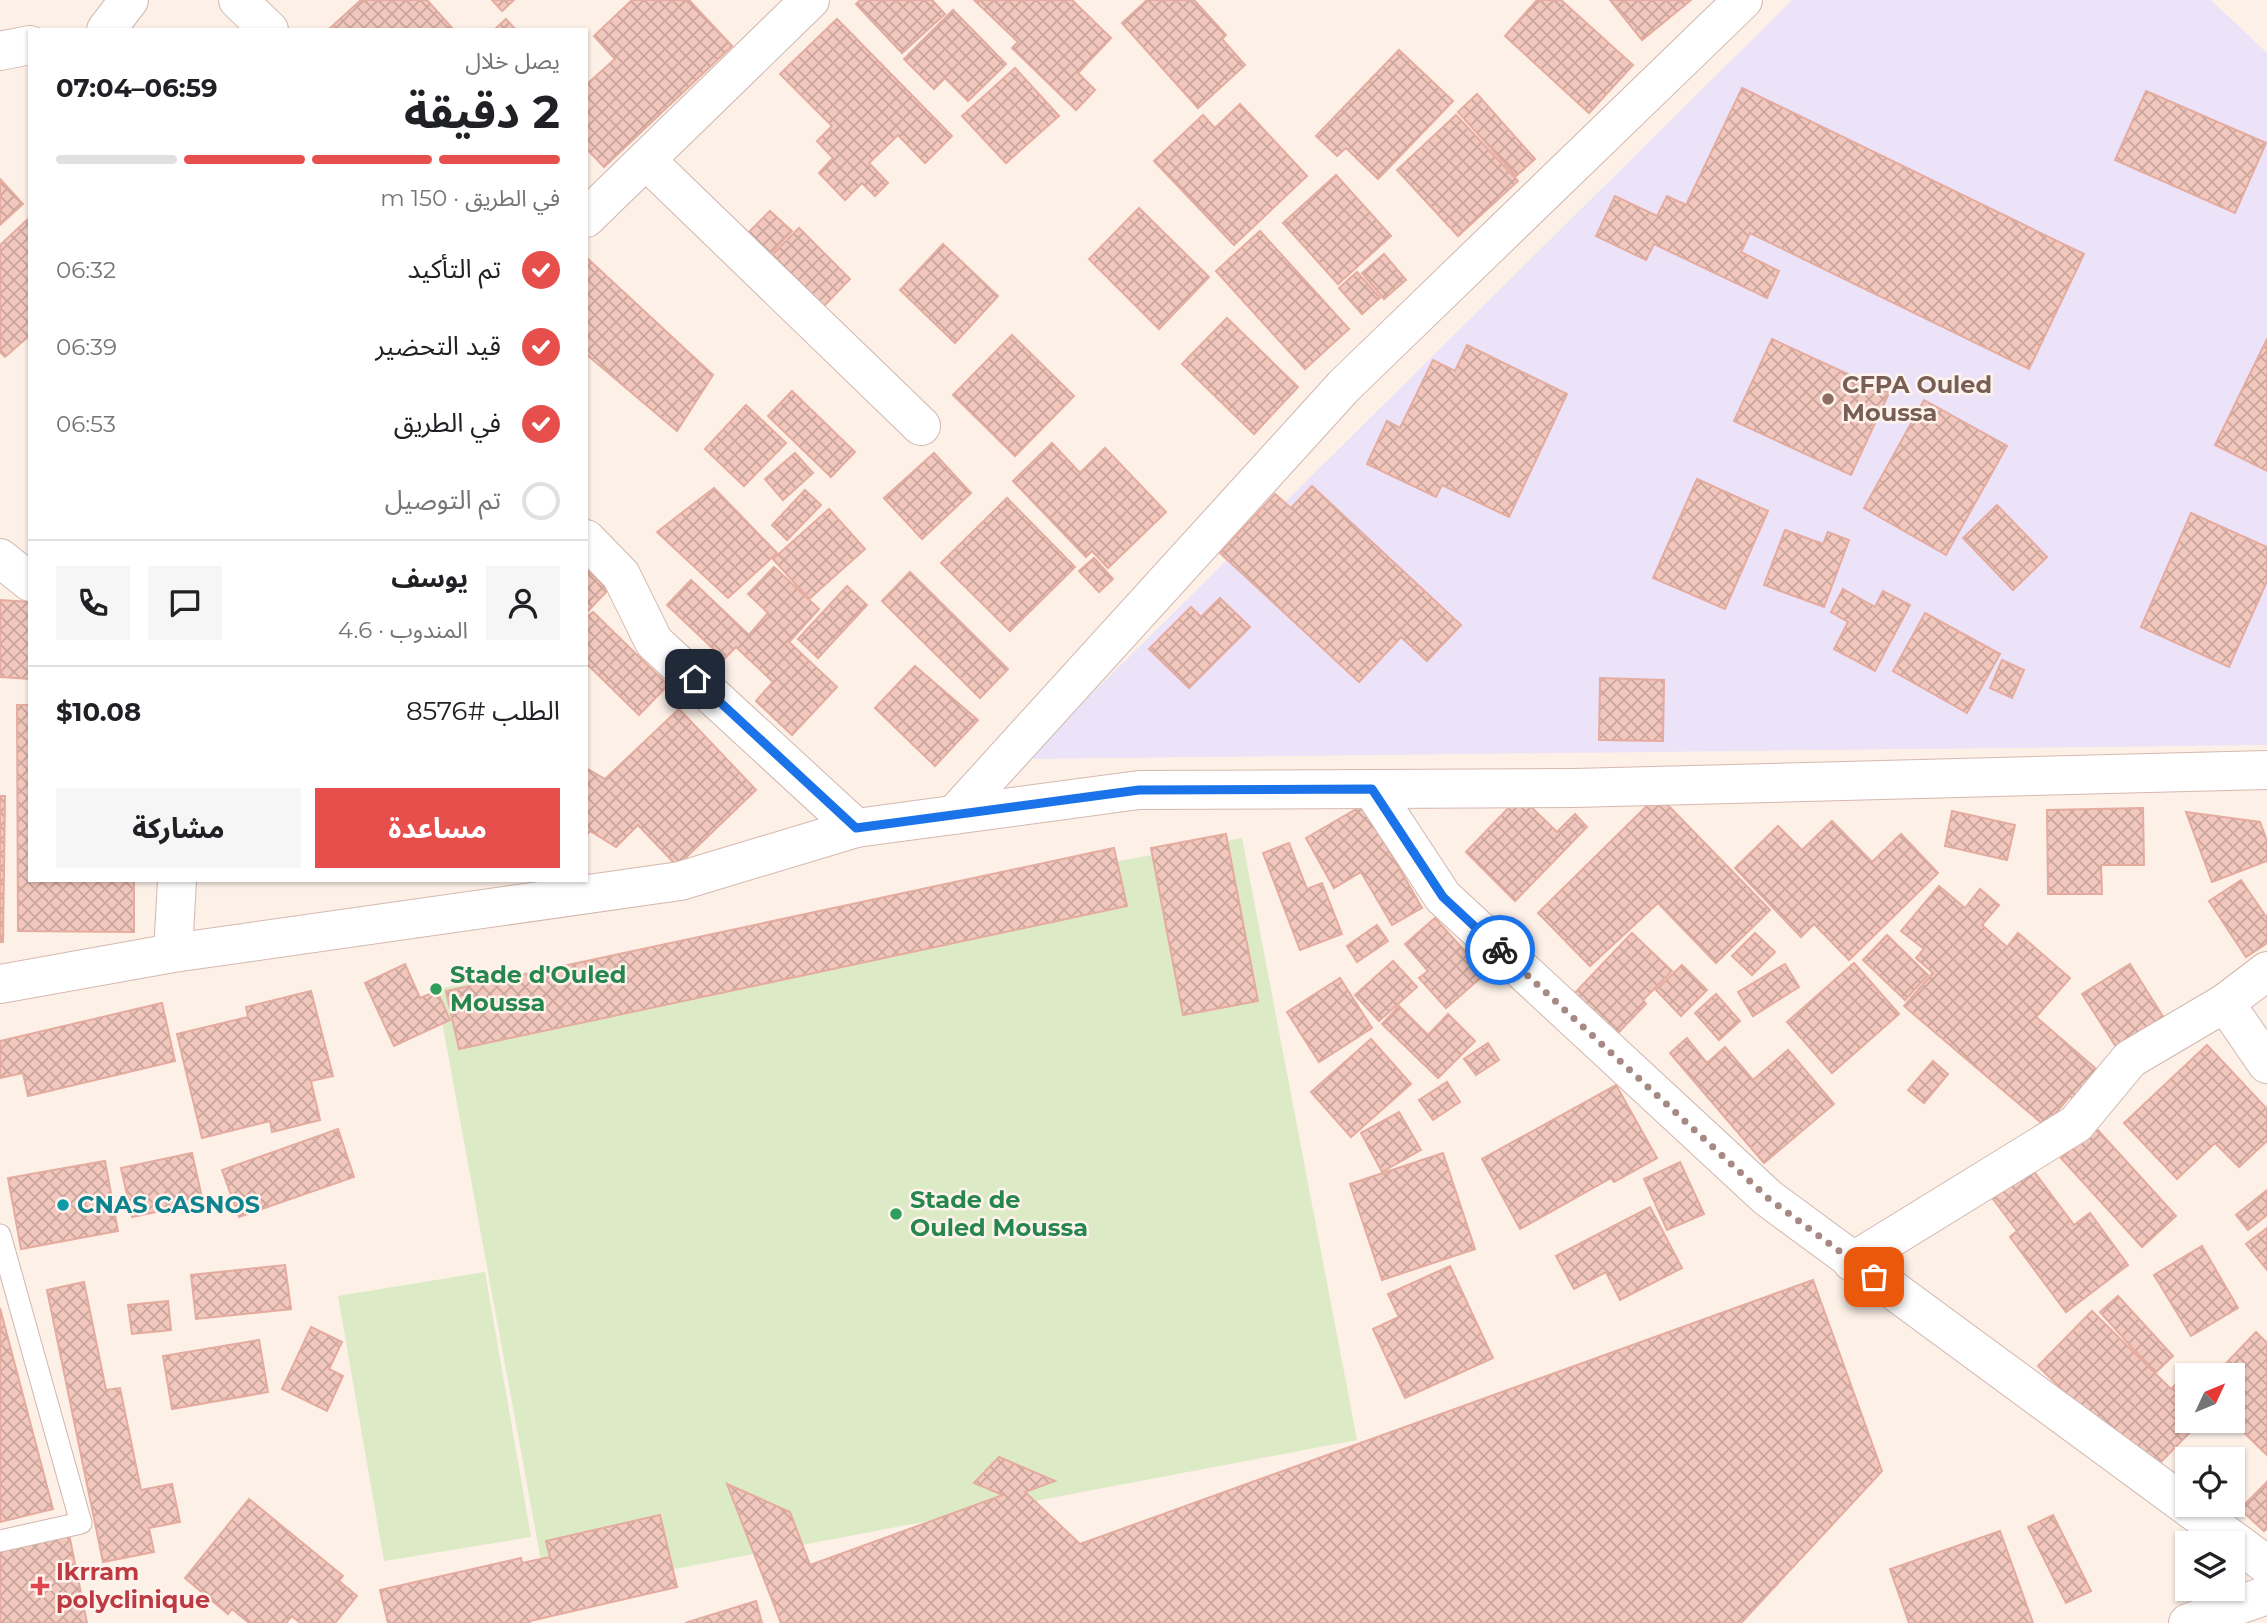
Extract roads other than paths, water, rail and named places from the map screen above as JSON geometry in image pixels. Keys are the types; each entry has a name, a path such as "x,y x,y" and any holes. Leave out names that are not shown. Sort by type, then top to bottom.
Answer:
{"street":[{"path":"108,28 129,0"},
{"path":"238,0 267,28"},
{"path":"588,216 810,0"},
{"path":"954,815 1344,386 1743,0"},
{"path":"0,51 28,45"},
{"path":"647,161 921,426"},
{"path":"588,541 621,575 654,642 856,828"},
{"path":"0,558 28,580"},
{"path":"0,984 173,953 680,881 856,828 1139,790 1574,788 2267,769"},
{"path":"1372,789 1443,897 1768,1198 2267,1565"},
{"path":"173,953 177,882"},
{"path":"1852,1262 2076,1124 2130,1059 2225,1003 2267,971"},
{"path":"2225,1003 2267,1064"},
{"path":"2188,1623 2267,1595"}],"lane":[{"path":"0,1235 80,1523 0,1541"}],"place":[{"name":"CFPA Ouled Moussa","path":"1828,399"},
{"name":"Stade d'Ouled Moussa","path":"436,989"},
{"name":"CNAS CASNOS","path":"63,1205"},
{"name":"Stade de Ouled Moussa","path":"896,1214"},
{"name":"Ikrram polyclinique","path":"40,1586"}]}
